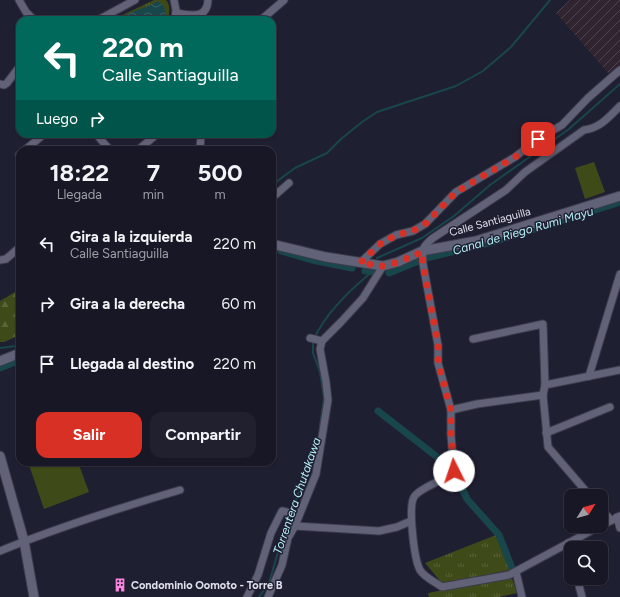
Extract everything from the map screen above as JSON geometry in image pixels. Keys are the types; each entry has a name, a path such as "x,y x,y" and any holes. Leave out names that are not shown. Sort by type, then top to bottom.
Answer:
{"street":[{"path":"19,0 30,16"},
{"path":"105,16 135,0"},
{"path":"174,0 175,16 192,15 204,12 208,6 208,0"},
{"path":"266,16 284,0"},
{"path":"362,263 380,244 396,235 413,231 425,224 456,192 515,157 538,139 562,125 588,98 620,70"},
{"path":"0,84 4,85 7,83 16,71"},
{"path":"564,545 509,575 442,587 420,571 411,521 412,502 414,496 452,475 454,471 451,435 451,410 438,363 438,345 422,252 424,245 433,238 506,190 525,172 584,130 592,129 600,125 620,106"},
{"path":"30,146 39,138"},
{"path":"100,138 106,146"},
{"path":"143,146 152,138"},
{"path":"276,195 290,183"},
{"name":"Calle Santiaguilla","path":"276,245 326,257 379,266 398,262 422,252 476,241 620,196"},
{"path":"0,260 6,259 16,251"},
{"path":"268,597 282,565 288,538 295,526 316,474 328,400 320,349 316,339 341,322 363,298 379,266"},
{"path":"589,376 620,274"},
{"path":"473,339 543,324 545,385 543,395 548,447 584,489"},
{"path":"0,360 16,355"},
{"path":"545,385 620,370"},
{"path":"451,410 477,404 543,395"},
{"path":"546,433 610,407"},
{"path":"0,456 24,541 34,597"},
{"path":"0,551 24,541 102,514 180,490"},
{"path":"246,597 258,575 271,532 282,511 299,515"},
{"path":"616,518 620,528"},
{"path":"295,526 379,531 397,527 411,521"},
{"path":"572,541 587,533"},
{"path":"516,572 522,597"},
{"path":"579,585 582,597"}],"shaded area":[{"path":"570,0 620,0 620,64 609,74 556,13"}],"green space":[{"path":"154,0 166,0 168,2 168,16 120,16"},
{"path":"594,162 605,192 585,199 575,168"},
{"path":"16,291 16,337 4,342 0,342 0,301"},
{"path":"29,466 79,466 89,492 44,509"},
{"path":"496,535 510,570 445,583 441,582 425,563"},
{"path":"511,577 517,593 499,597 429,597 428,593"}],"water":[{"path":"158,1 165,9 165,16 125,16 128,14"}],"waterway":[{"path":"276,182 295,168 327,153 341,139 377,112 456,86 483,71 511,47 550,0"},
{"path":"377,258 422,238 454,216 490,185 569,129 620,84"},
{"name":"Canal de Riego Rumi Mayu","path":"426,258 493,242 620,202"},
{"name":"Canal de Riego Rumi Mayu","path":"281,251 312,260 352,268"},
{"name":"Canal de Riego Rumi Mayu","path":"389,273 416,262"},
{"name":"Torrentera Chutakawa","path":"365,271 379,272"},
{"name":"Torrentera Chutakawa","path":"315,337 320,327 333,309 356,285 373,271"},
{"name":"Torrentera Chutakawa","path":"313,341 313,353 320,372 324,398 320,427"},
{"path":"0,348 16,346"},
{"name":"Canal de Riego Rumi Mayu","path":"0,368 16,362"},
{"path":"378,411 450,467"},
{"name":"Torrentera Chutakawa","path":"259,597 269,583 284,527 308,472 319,437"},
{"path":"457,477 467,499 499,535 512,568"}],"place":[{"name":"Condominio Oomoto - Torre B","path":"120,585"}],"route":[{"path":"454,471 454,455 451,435 451,410 438,363 438,345 422,252 398,262 383,266 360,263 380,244 396,235 420,228 436,214 456,192 515,157 538,139"}]}
